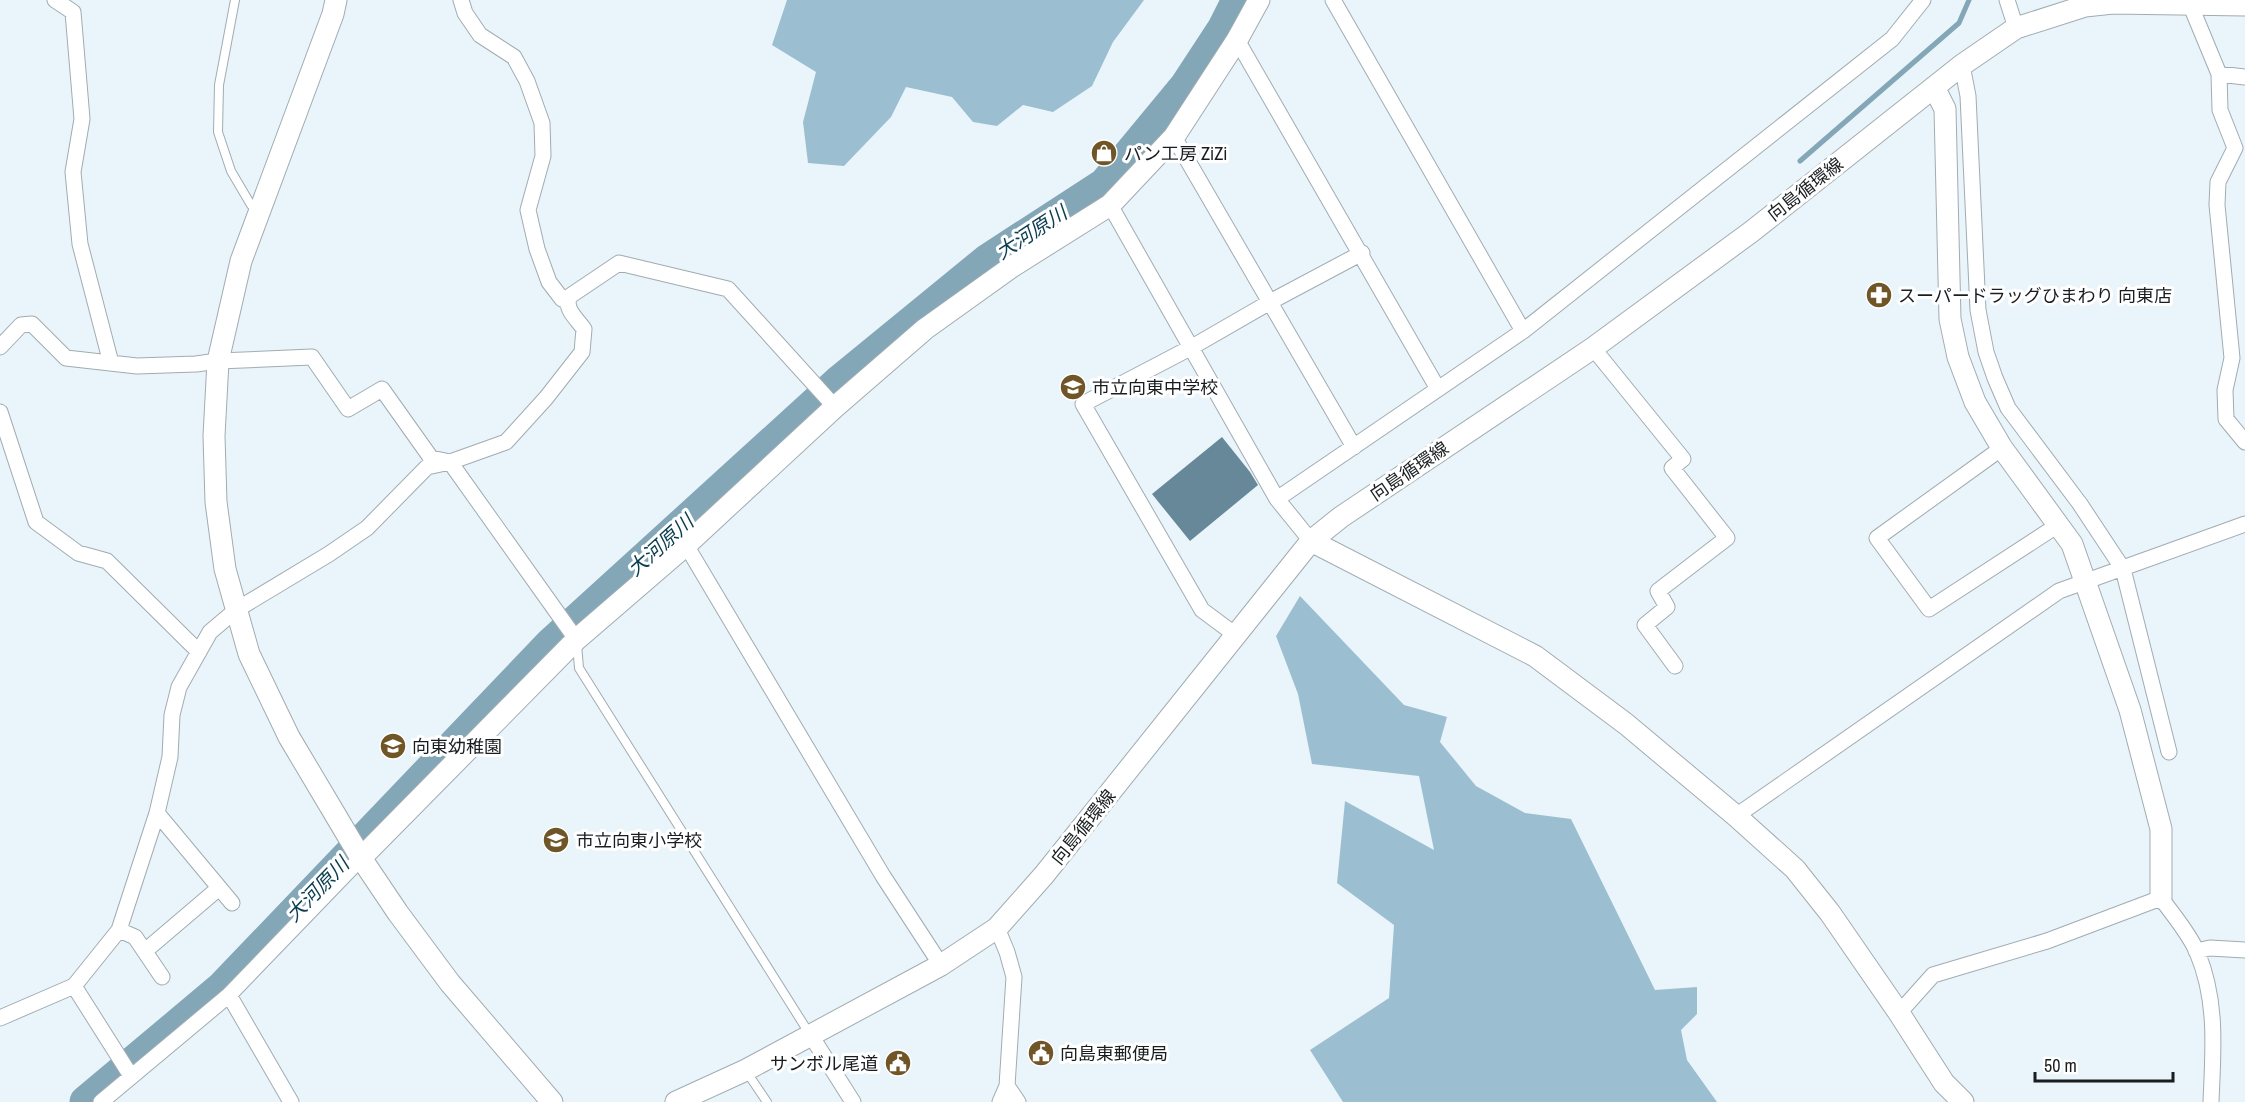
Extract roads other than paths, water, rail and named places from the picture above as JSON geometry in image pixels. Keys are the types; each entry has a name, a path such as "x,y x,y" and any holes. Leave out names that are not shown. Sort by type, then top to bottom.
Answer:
{"street":[{"path":"55,0 73,12 82,119 73,172 80,244 111,363"},
{"path":"336,0 241,261 218,361 214,436 216,502 225,569 249,654 289,737 361,858 450,983 552,1102"},
{"path":"461,0 465,13 480,35 514,57 528,81 542,123 543,156 528,210 537,249 549,282 562,299 567,301"},
{"path":"100,1102 229,995 361,858 570,631 686,545 835,407 925,329 1013,266 1110,205 1174,137 1237,40 1259,0"},
{"path":"1333,0 1523,331"},
{"path":"1277,499 1523,331 1892,39 1923,0"},
{"path":"2008,2 2016,28"},
{"name":"向島循環線","path":"676,1102 746,1070 941,965 997,927 1044,875 1311,541 1341,517 1593,348 1751,232 1962,65 2016,28 2085,6 2113,3 2245,5"},
{"path":"2190,4 2219,74 2220,110 2235,148 2218,182 2217,205 2232,358 2225,390 2226,419 2245,442"},
{"path":"1237,40 1362,253 1438,389"},
{"path":"1962,65 1968,96 1978,310 1986,352 2008,408 2080,504 2123,569 2169,752"},
{"path":"2219,74 2245,77"},
{"path":"1934,87 1945,109 1950,319 1958,357 1975,402 2002,448 2072,544 2130,710 2161,830 2161,898 2196,951 2206,980 2214,1023 2211,1102"},
{"path":"1174,137 1354,447"},
{"path":"1110,205 1277,499 1311,541 1535,656 1626,724 1736,816 1795,869 1830,913 1944,1083 1963,1102"},
{"path":"1237,636 1202,610 1083,404 1362,253"},
{"path":"0,1018 74,986 119,930 157,813 170,758 172,715 179,687 210,632 237,610 330,554 367,528 427,467 450,462 506,442 546,398 582,352 584,329 568,307 567,301 570,296 619,262 728,289 835,407"},
{"path":"0,347 21,325 32,324 66,358 137,366 312,357 348,409 382,389 431,458 450,462 570,631"},
{"path":"1593,348 1683,459 1672,468 1727,538 1658,591 1667,608 1645,625 1675,666"},
{"path":"0,412 36,522 78,553 107,561 198,652"},
{"path":"2002,448 1877,538 1929,609 2058,525"},
{"path":"1736,816 2059,591 2245,525"},
{"path":"686,545 883,876 941,965"},
{"path":"157,813 232,903"},
{"path":"145,951 219,888"},
{"path":"1899,1013 1933,975 2047,941 2161,898"},
{"path":"997,927 1014,977 1007,1086 1000,1102"},
{"path":"119,930 135,937 162,977"},
{"path":"2196,951 2210,948 2245,950"},
{"path":"74,986 132,1076"},
{"path":"229,995 291,1102"},
{"path":"810,1034 853,1102"},
{"path":"1007,1086 1018,1102"}],"lane":[{"path":"235,0 219,85 218,132 231,171 251,205 261,211"},
{"path":"570,631 579,668 810,1034"},
{"path":"746,1070 767,1102"}],"waterway":[{"name":"大河原川","path":"86,1102 222,988 551,644 840,381 988,260 1105,184 1186,86 1224,28 1238,0"},
{"path":"1800,161 1959,23 1969,0"}],"place":[{"name":"パン工房 ZiZi","path":"1104,153"},
{"name":"スーパードラッグひまわり 向東店","path":"1879,295"},
{"name":"市立向東中学校","path":"1073,387"},
{"name":"向東幼稚園","path":"393,746"},
{"name":"市立向東小学校","path":"556,840"},
{"name":"向島東郵便局","path":"1041,1053"},
{"name":"サンボル尾道","path":"898,1063"}]}
